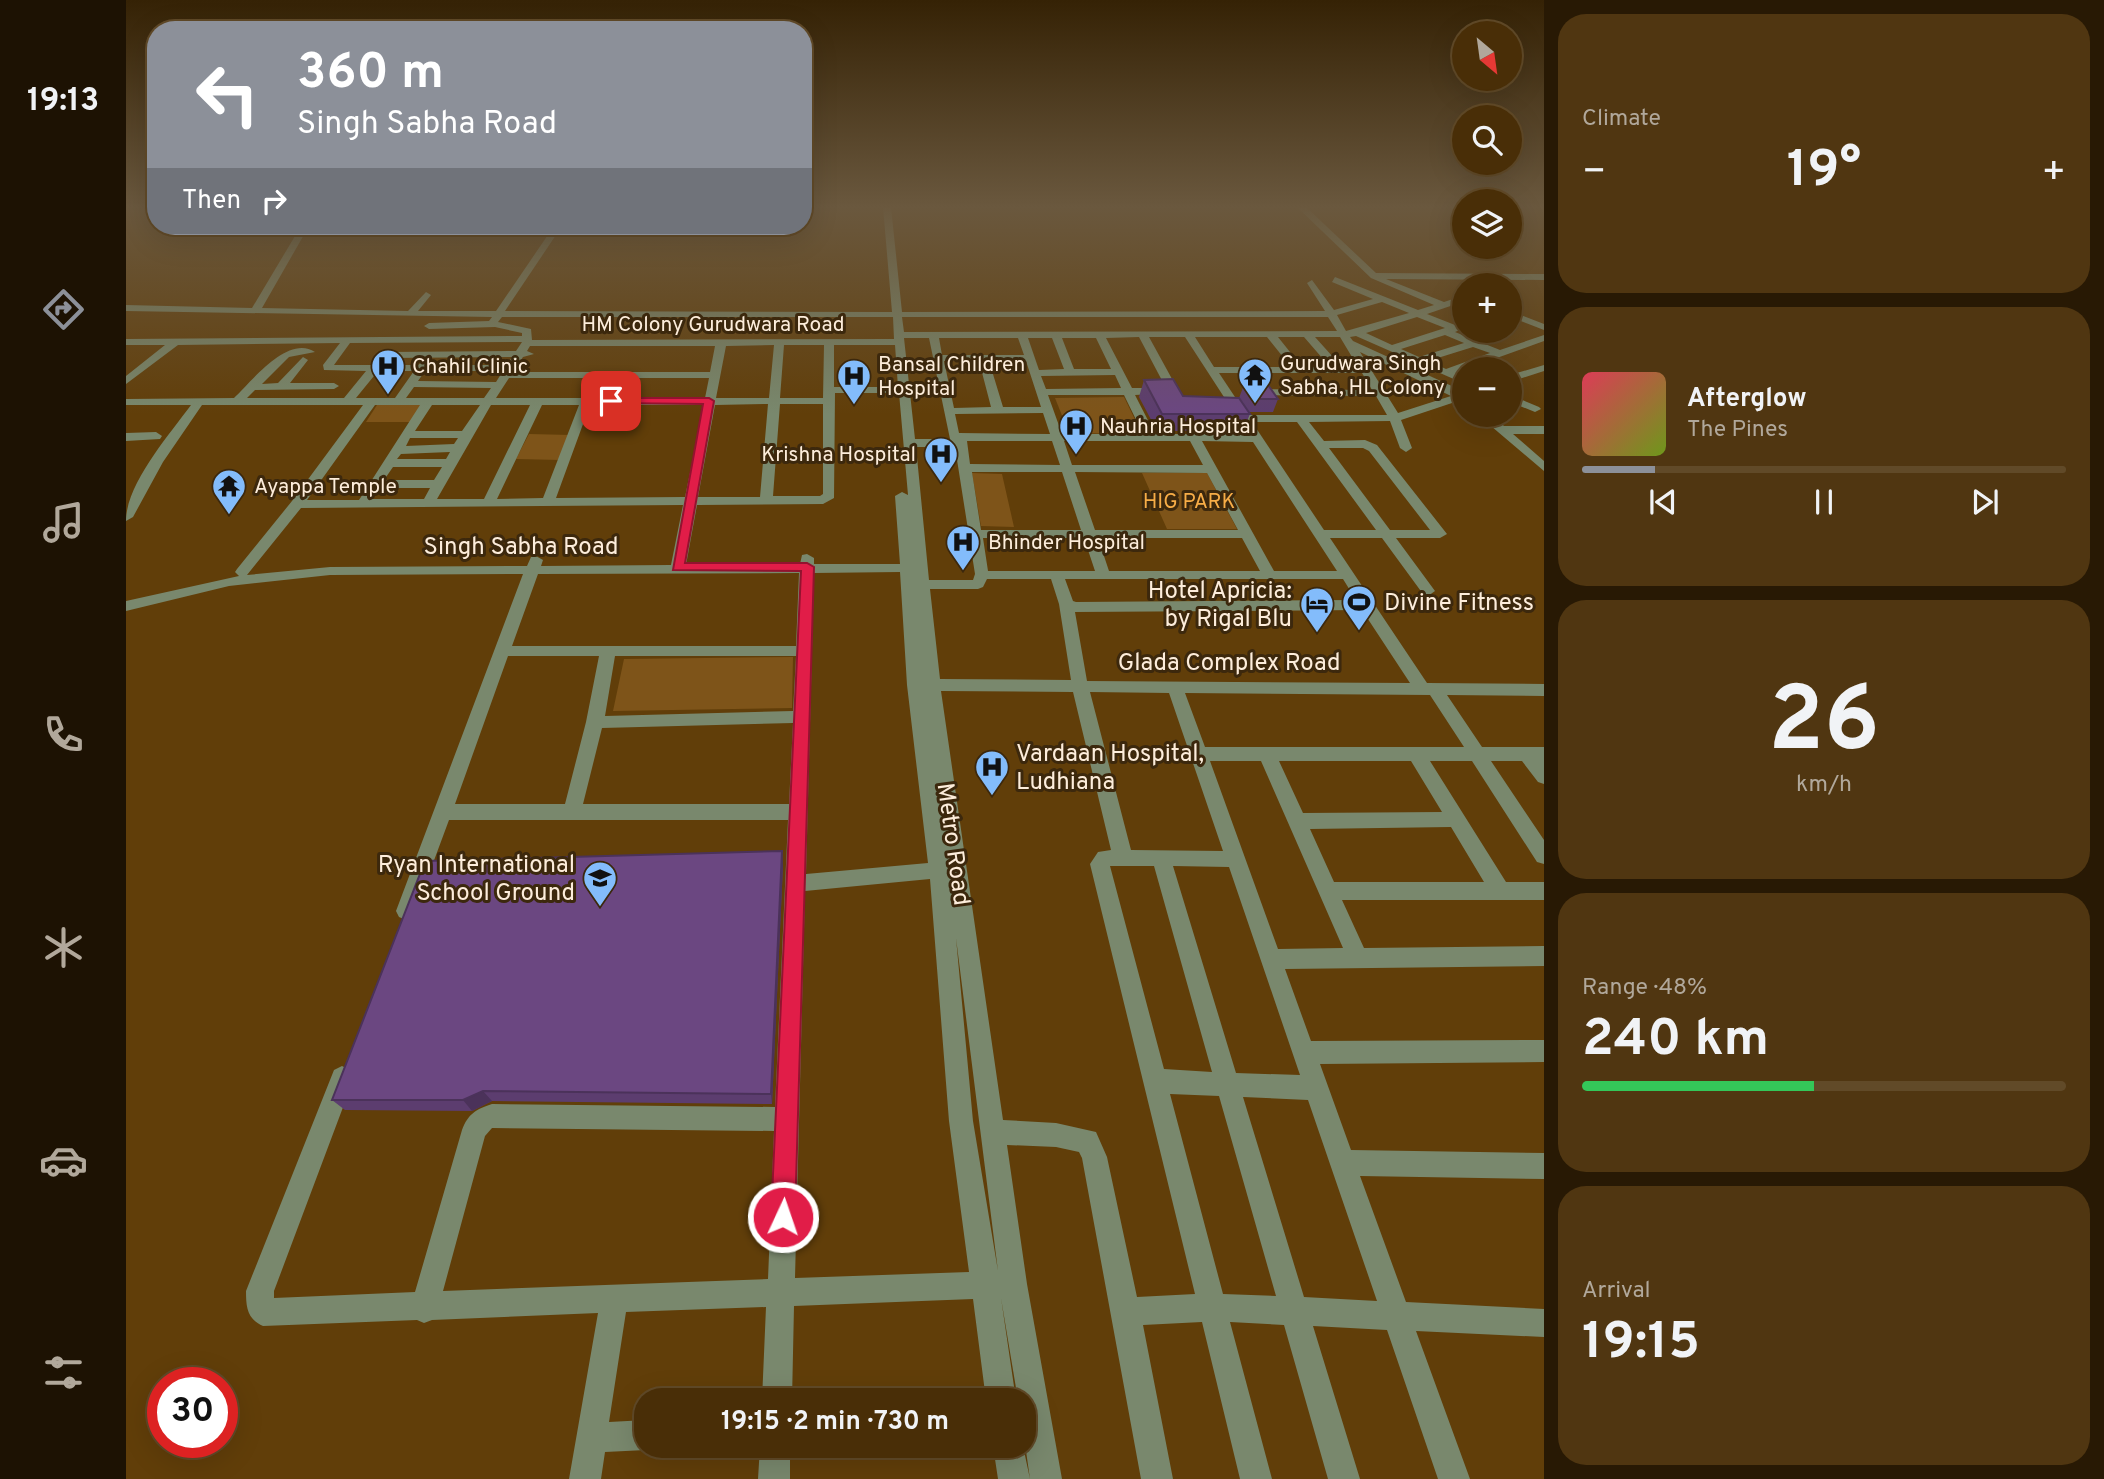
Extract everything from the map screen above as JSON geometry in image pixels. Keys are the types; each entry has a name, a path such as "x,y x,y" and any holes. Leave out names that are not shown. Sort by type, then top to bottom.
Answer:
{"street":[{"path":"255,312 276,276"},
{"path":"495,319 524,276"},
{"name":"Metro Road","path":"890,276 915,567"},
{"path":"1344,276 1338,277 1383,299 1452,325"},
{"path":"1374,276 1443,305"},
{"path":"1413,276 1439,286"},
{"path":"1416,276 1544,277"},
{"path":"1312,283 1395,418 1406,448"},
{"path":"411,314 426,295"},
{"path":"126,311 411,314 495,319 894,330 1331,314 1383,299"},
{"path":"1346,338 1452,302"},
{"path":"428,503 466,434 527,341 527,331 495,319 452,327 429,326"},
{"path":"1522,319 1544,327"},
{"path":"1522,325 1531,322"},
{"path":"398,401 452,327"},
{"path":"1392,348 1452,329"},
{"path":"894,330 933,335 1308,335 1346,338 1452,390"},
{"name":"HM Colony Gurudwara Road","path":"126,342 444,340 612,344 829,344 894,330"},
{"path":"1357,333 1452,374"},
{"path":"933,335 954,437 960,440"},
{"path":"1022,335 1104,576"},
{"path":"1056,335 1070,372"},
{"path":"1100,335 1151,438"},
{"path":"1143,335 1185,410"},
{"path":"1188,335 1226,392 1236,413 1256,438 1367,605 1479,754 1544,856"},
{"path":"1271,335 1299,370"},
{"path":"1308,335 1339,369"},
{"path":"1447,372 1544,338"},
{"path":"347,402 398,340"},
{"path":"347,341 327,367 420,369 506,376"},
{"path":"126,381 175,342"},
{"path":"679,563 688,501 721,343"},
{"path":"766,501 779,343"},
{"path":"1419,360 1474,343 1500,354"},
{"path":"1506,343 1517,348"},
{"path":"387,355 606,355 612,344"},
{"path":"297,504 817,501 828,498 829,344"},
{"path":"237,402 288,353 338,351"},
{"path":"937,358 1030,358"},
{"path":"984,358 998,411"},
{"path":"281,387 303,360"},
{"path":"1522,375 1544,368"},
{"path":"321,402 348,369"},
{"path":"410,384 506,376 608,375 716,369"},
{"path":"126,370 139,370"},
{"path":"1211,370 1365,370"},
{"path":"1035,373 1118,372"},
{"path":"252,387 334,386"},
{"name":"Metro Road","path":"900,390 908,443 923,686 948,869 1046,1479"},
{"path":"126,402 774,401 900,390"},
{"path":"1042,392 1173,391"},
{"path":"1226,392 1380,393"},
{"path":"1236,413 1301,419 1395,418 1452,400"},
{"path":"489,502 538,401"},
{"path":"548,502 586,401"},
{"path":"242,572 297,504 371,402"},
{"path":"363,503 428,402"},
{"path":"126,517 157,462 198,403"},
{"path":"1522,404 1535,410"},
{"path":"948,411 1049,411"},
{"path":"1301,419 1428,591"},
{"path":"1499,427 1544,467"},
{"path":"1502,430 1544,430"},
{"path":"406,435 466,434"},
{"path":"126,437 156,436"},
{"path":"908,443 1058,438 1256,438"},
{"path":"1194,438 1269,576"},
{"path":"960,440 982,574 1347,575"},
{"path":"1320,534 1440,534 1373,448 1365,444 1321,445"},
{"path":"397,450 458,448"},
{"path":"389,463 450,463"},
{"path":"965,468 1211,469"},
{"path":"376,484 438,484"},
{"path":"976,534 1247,534"},
{"path":"776,1388 789,1119 807,562"},
{"name":"Singh Sabha Road","path":"126,606 218,584 286,574 535,565 807,562 915,567 978,584 982,574"},
{"name":"Singh Sabha Road","path":"126,600 242,572 335,563 535,565"},
{"path":"396,935 505,651 535,565"},
{"path":"1056,576 1066,604 1080,685 1123,859"},
{"path":"1066,604 1075,607 1367,605"},
{"path":"505,651 804,651"},
{"path":"572,812 595,722 608,651"},
{"name":"Glada Complex Road","path":"923,686 1544,690"},
{"path":"1175,687 1454,1479"},
{"path":"595,722 803,717"},
{"path":"1199,754 1536,754 1544,777"},
{"path":"1267,755 1358,958"},
{"path":"1417,755 1500,891"},
{"path":"444,811 798,813"},
{"path":"1297,821 1457,819"},
{"path":"1236,859 1105,858 1100,864 1256,1479"},
{"path":"1161,858 1230,1084 1343,1479"},
{"name":"Metro Road","path":"948,869 961,1121 999,1388"},
{"path":"796,883 948,869"},
{"path":"1328,891 1544,891"},
{"path":"1271,959 1541,960"},
{"path":"1304,1053 1544,1051"},
{"path":"348,1062 260,1291 260,1307 263,1312 272,1314 424,1309 780,1291 1013,1284"},
{"path":"1155,1081 1315,1088"},
{"path":"424,1309 474,1130 486,1117 789,1119"},
{"path":"992,1132 1069,1136 1087,1141 1094,1157 1157,1479"},
{"path":"1342,1163 1544,1166"},
{"path":"584,1479 614,1299"},
{"path":"1126,1312 1212,1307 1544,1323"},
{"path":"591,1438 634,1435"},
{"path":"774,1479 775,1458"},
{"path":"1010,1458 1014,1479"}],"green space":[{"path":"1124,397 1142,434 1069,433 1055,398"},
{"path":"377,405 427,405 415,422 366,422"},
{"path":"529,434 571,435 560,460 516,459"},
{"path":"972,473 1002,474 1014,527 981,526"},
{"name":"HIG PARK","path":"1142,473 1207,473 1237,529 1167,529"},
{"path":"793,657 792,708 613,711 624,659"}],"building":[{"path":"1173,379 1183,396 1239,398 1250,414 1162,414 1144,380"},
{"path":"1244,385 1268,385 1278,399 1253,399"},
{"path":"782,851 771,1094 483,1091 463,1100 332,1100 425,861"}],"place":[{"name":"Chahil Clinic","path":"388,396"},
{"name":"Gurudwara Singh Sabha, HL Colony","path":"1255,405"},
{"name":"Bansal Children Hospital","path":"854,406"},
{"name":"Nauhria Hospital","path":"1076,456"},
{"name":"Krishna Hospital","path":"941,484"},
{"name":"Ayappa Temple","path":"229,516"},
{"name":"Bhinder Hospital","path":"963,572"},
{"name":"Divine Fitness","path":"1359,632"},
{"name":"Hotel Apricia: by Rigal Blu","path":"1317,634"},
{"name":"Vardaan Hospital, Ludhiana","path":"992,797"},
{"name":"Ryan International School Ground","path":"600,908"}],"route":[{"path":"611,401 709,401 688,501 678,567 807,567 789,1119 783,1217"}]}
